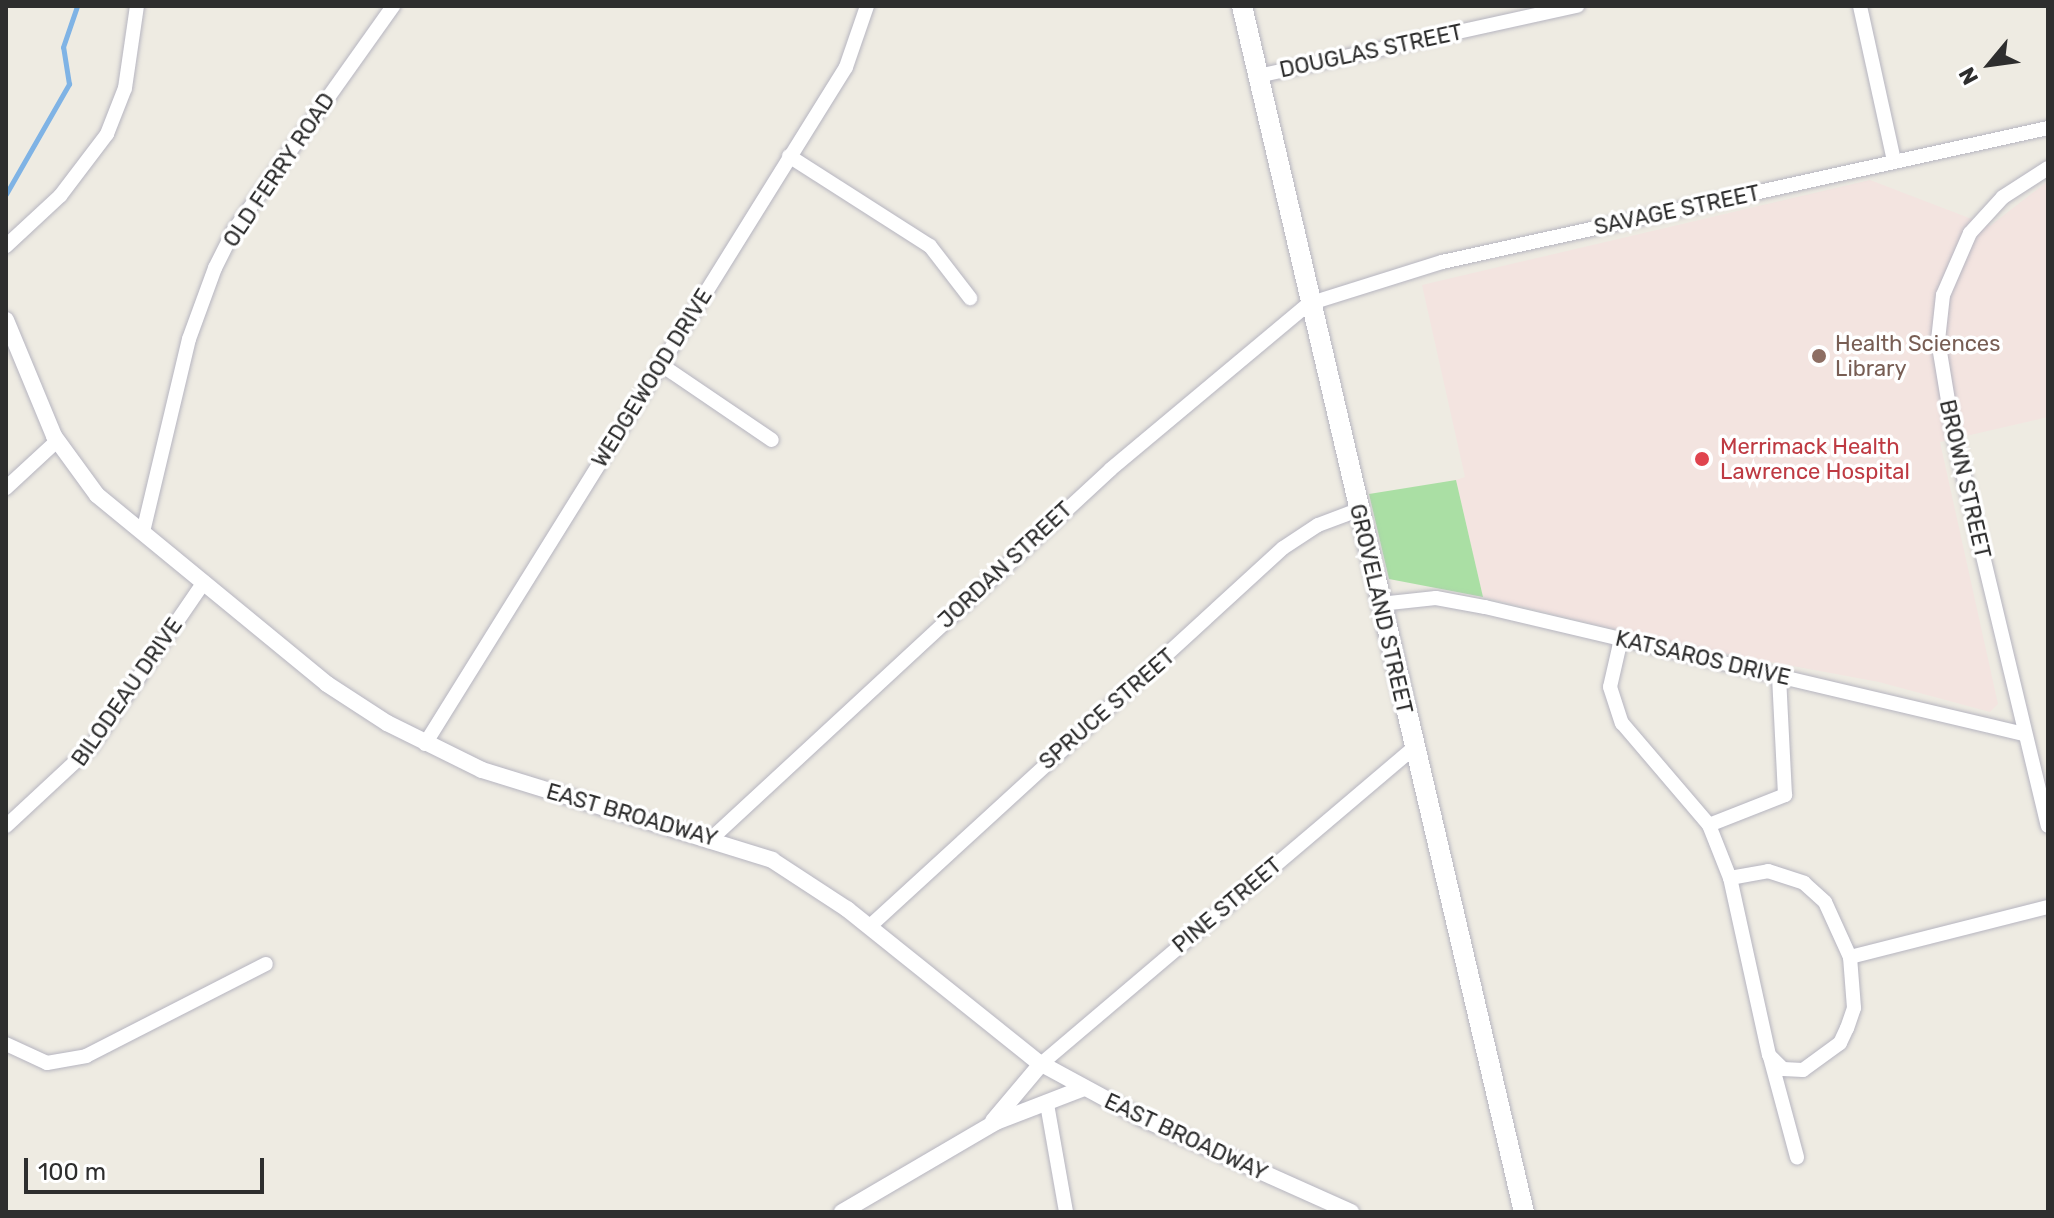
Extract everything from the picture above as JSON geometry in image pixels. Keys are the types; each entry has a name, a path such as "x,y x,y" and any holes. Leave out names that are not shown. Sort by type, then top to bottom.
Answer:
{"main road":[{"name":"GROVELAND STREET","path":"1242,6 1308,304 1524,1212"}],"street":[{"path":"6,246 60,196 107,134 125,88 137,6"},
{"name":"OLD FERRY ROAD","path":"143,532 189,339 215,268 234,230 393,6"},
{"name":"WEDGEWOOD DRIVE","path":"425,744 846,67 867,6"},
{"name":"DOUGLAS STREET","path":"1258,76 1577,6"},
{"path":"1860,6 1894,161"},
{"name":"SAVAGE STREET","path":"1308,304 1442,262 2048,128"},
{"path":"789,156 930,246 970,298"},
{"name":"BROWN STREET","path":"2048,168 2003,197 1970,233 1943,295 1938,340 2024,734 2042,779 2048,826"},
{"name":"JORDAN STREET","path":"712,838 1089,488 1308,304"},
{"name":"EAST BROADWAY","path":"6,320 57,441 97,495 327,684 425,744 482,770 712,838 772,860 869,927 1041,1064 1084,1088 1351,1212"},
{"path":"660,364 772,440"},
{"path":"6,488 57,441"},
{"name":"SPRUCE STREET","path":"869,927 1283,548 1358,510"},
{"name":"BILODEAU DRIVE","path":"6,826 82,758 204,582"},
{"name":"KATSAROS DRIVE","path":"1380,604 1436,598 2024,734"},
{"path":"1621,639 1610,687 1622,723 1709,825 1730,878 1769,1055 1797,1157"},
{"path":"1709,825 1785,795 1779,675"},
{"name":"PINE STREET","path":"1041,1064 1414,748"},
{"path":"1730,878 1768,871 1804,883 1836,918 1850,957 1854,1008 1840,1043 1803,1070 1783,1069 1769,1055"},
{"path":"1850,957 2048,907"},
{"path":"6,1044 47,1063 86,1056 266,964"},
{"path":"990,1125 1041,1064"},
{"path":"842,1212 990,1125 1084,1088"},
{"path":"1047,1104 1066,1212"}],"shaded area":[{"name":"Merrimack Health Lawrence Hospital","path":"1870,180 1990,226 2048,181 2048,417 1940,442 1998,704 1990,712 1879,682 1674,644 1483,597 1456,480 1465,477 1422,285"}],"green space":[{"path":"1456,480 1483,597 1389,579 1369,494"}],"waterway":[{"path":"6,194 69,84 63,47 77,6"}],"place":[{"name":"Health Sciences Library","path":"1819,356"},
{"name":"Merrimack Health Lawrence Hospital","path":"1702,459"}]}
